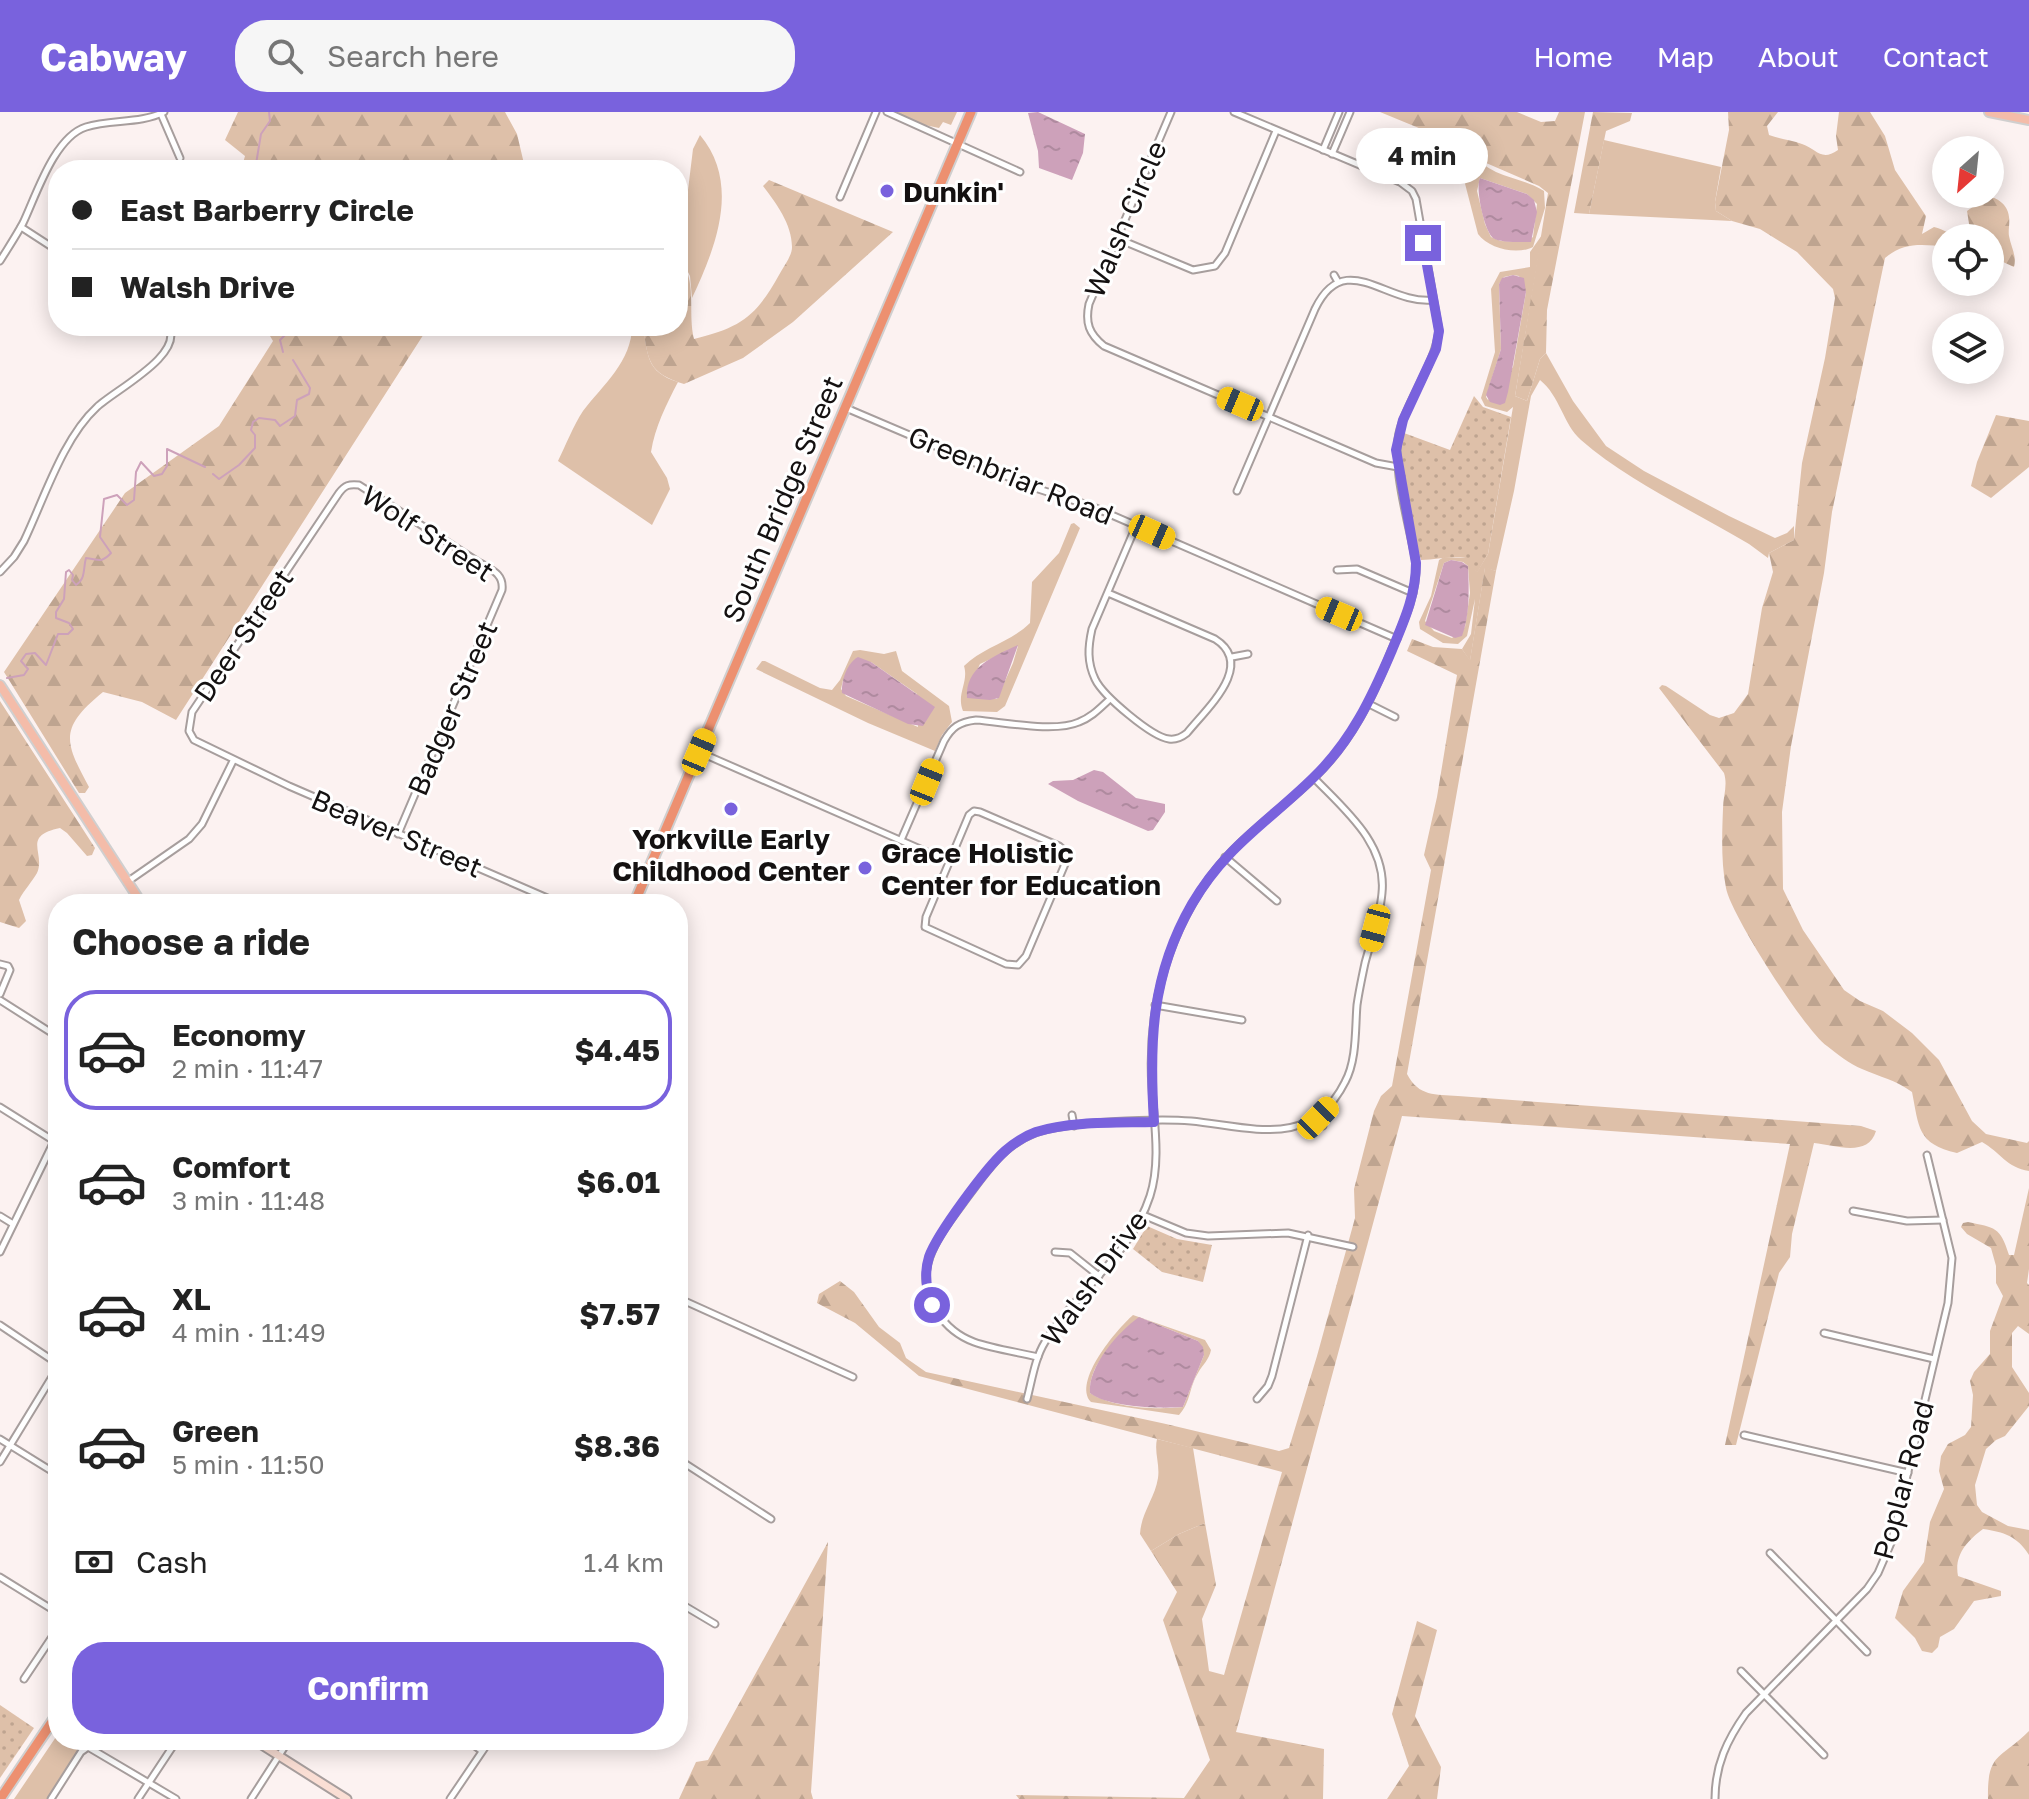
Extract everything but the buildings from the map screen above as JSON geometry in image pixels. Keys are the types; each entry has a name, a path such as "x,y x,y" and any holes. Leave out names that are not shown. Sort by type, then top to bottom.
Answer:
{"highway":[{"name":"South Bridge Street","path":"638,894 971,112"},
{"path":"0,1799 48,1728"}],"main road":[{"path":"1989,112 2029,120"},
{"path":"0,685 135,894"}],"street":[{"path":"840,197 876,112"},
{"path":"887,112 1020,172"},
{"name":"Walsh Circle","path":"1171,112 1089,304 1086,330 1104,346 1376,463 1398,467"},
{"path":"1234,112 1323,150 1339,112"},
{"path":"1332,154 1350,112"},
{"path":"53,160 69,136 84,127 162,113 180,158"},
{"path":"1116,238 1193,270 1210,272 1225,253 1276,131"},
{"name":"Walsh Drive","path":"1027,1399 1038,1357 1053,1331 1132,1235 1143,1215 1154,1176 1150,1065 1155,1005 1166,962 1181,925 1225,857 1246,835 1314,778 1343,745 1369,704 1413,593 1416,563 1398,467 1399,432 1436,349 1439,331 1417,203 1412,191 1400,182 1323,150"},
{"path":"0,261 21,227 48,170"},
{"path":"21,227 48,245"},
{"path":"1334,275 1338,282"},
{"path":"1237,491 1319,301 1329,287 1338,282 1357,280 1404,299 1417,302 1433,300"},
{"path":"0,572 24,541 81,424 98,406 161,357 172,342 172,336"},
{"name":"Greenbriar Road","path":"845,408 1029,486 1091,506 1397,639"},
{"name":"Wolf Street","path":"352,484 359,485 499,575 503,582"},
{"name":"Deer Street","path":"233,761 194,740 188,721 339,493 352,484"},
{"path":"1108,593 1215,639 1227,648 1232,657 1228,680 1187,733 1175,739 1159,735 1110,699 1096,681 1088,654 1092,629 1136,526"},
{"path":"1337,570 1357,569 1413,593"},
{"name":"Badger Street","path":"398,834 503,582"},
{"path":"1232,657 1248,654"},
{"path":"901,840 951,728 962,721 976,720 1061,727 1077,724 1110,699"},
{"path":"1369,704 1395,717"},
{"path":"1175,739 1175,746"},
{"path":"699,752 950,862"},
{"path":"127,882 196,831 233,761"},
{"name":"Beaver Street","path":"233,761 538,894"},
{"path":"1038,1357 977,1343 948,1327 931,1304 927,1286 926,1268 939,1236 1005,1151 1036,1133 1074,1126 1189,1121 1285,1130 1318,1118 1334,1101 1349,1074 1362,976 1383,887 1381,867 1371,842 1314,778"},
{"path":"974,811 1059,846 1067,853 1023,962 1012,966 1006,964 925,927 925,919 950,862 969,815 974,811"},
{"path":"1225,857 1277,901"},
{"path":"0,964 8,966 10,970 0,994"},
{"path":"0,1000 48,1031"},
{"path":"1155,1005 1242,1020"},
{"path":"0,1107 48,1137"},
{"path":"1072,1115 1074,1126"},
{"path":"1318,1118 1323,1126"},
{"path":"0,1252 48,1153"},
{"name":"Poplar Road","path":"1715,1799 1719,1761 1730,1736 1765,1694 1837,1622 1878,1573 1894,1535 1951,1279 1952,1258 1927,1155"},
{"path":"1853,1211 1907,1221 1943,1220"},
{"path":"1143,1215 1165,1225 1208,1236 1308,1235 1353,1247"},
{"path":"0,1216 13,1224"},
{"path":"1257,1399 1272,1376 1308,1235"},
{"path":"1055,1252 1070,1253 1099,1276"},
{"path":"688,1303 853,1377"},
{"path":"0,1325 48,1358"},
{"path":"1824,1333 1934,1359"},
{"path":"0,1462 48,1382"},
{"path":"1744,1435 1908,1473"},
{"path":"0,1439 48,1469"},
{"path":"688,1466 771,1519"},
{"path":"1770,1553 1867,1652"},
{"path":"0,1577 48,1607"},
{"path":"688,1608 715,1624"},
{"path":"24,1679 48,1643"},
{"path":"1741,1671 1824,1755"},
{"path":"51,1799 84,1750"},
{"path":"93,1750 176,1799"},
{"path":"138,1799 170,1750"},
{"path":"270,1750 347,1799"},
{"path":"251,1799 283,1750"},
{"path":"450,1799 482,1751"}],"green space":[{"path":"238,112 505,112 517,134 523,160 244,160 245,156 225,140"},
{"path":"897,112 957,112 951,125 943,122 939,128 920,124"},
{"path":"1380,112 1517,112 1541,122 1555,121 1559,112 1585,112 1547,310 1546,353 1540,359 1527,401 1515,396 1548,193 1539,186 1470,156 1460,145"},
{"path":"1593,112 1632,113 1630,121 1606,131 1589,214 1574,213"},
{"path":"1728,112 1778,112 1767,126 1769,135 1827,155 1838,150 1839,112 1870,112 1885,136 1895,170 1926,216 1922,234 1932,228 1932,246 1906,247 1885,258 1832,512 1824,573 1791,746 1782,812 1783,889 1803,930 1844,990 1883,1011 1912,1033 1939,1060 1972,1121 1986,1134 2029,1141 2029,1171 2009,1163 1982,1142 1957,1153 1934,1145 1922,1132 1912,1092 1844,1059 1827,1046 1802,1018 1754,945 1726,888 1722,848 1724,773 1659,688 1666,686 1719,718 1734,713 1748,694 1762,608 1773,572 1769,553 1794,540 1802,463 1835,298 1833,289 1797,252 1760,229 1732,221 1716,211 1715,202 1729,130"},
{"path":"700,135 712,154 722,195 716,237 692,298 688,272 688,190 693,149"},
{"path":"1442,138 1496,172 1544,191 1545,208 1533,247 1511,250 1496,247 1478,234 1462,172","holes":["1480,178 1527,194 1537,204 1533,237 1526,242 1501,241 1491,237 1477,191"]},
{"path":"1604,140 1721,167 1716,211 1732,221 1589,214"},
{"path":"769,180 893,232 793,322 743,358 684,384 672,380 652,364 644,336 688,336 688,273 694,339 724,330 746,318 763,301 787,261 792,250 789,230 763,186"},
{"path":"2005,207 2014,267 2004,262 2004,224 1969,224 1967,211 1971,208"},
{"path":"1542,235 1515,396 1527,401 1540,359 1546,353 1573,401 1606,446 1644,471 1775,538 1794,526 1794,540 1769,553 1768,558 1641,483 1581,440 1540,380 1531,396 1496,571 1485,568 1470,661 1462,649 1471,634 1475,599 1467,636 1458,644 1443,643 1420,629 1419,622 1431,596 1439,560 1444,557 1467,558 1477,572 1488,554 1513,407 1507,412 1485,406 1481,398 1495,352 1491,289 1500,272 1530,267 1530,252","holes":["1519,276 1526,292 1513,367 1488,400 1486,397 1501,349 1499,284 1504,277","1451,560 1468,566 1470,593 1465,627 1452,638 1434,631 1425,621 1444,563"]},
{"path":"270,336 423,336 176,720 142,702 103,692 79,716 70,736 71,746 89,787 85,793 79,793 4,672 125,493 219,426 273,341"},
{"path":"631,336 645,336 654,368 678,382 658,425 651,452 670,489 652,525 558,461 583,411 622,361"},
{"path":"1474,396 1483,407 1511,417 1488,554 1477,573 1466,558 1421,560 1406,496 1402,461 1404,433 1450,450"},
{"path":"1996,415 2029,421 2029,467 1991,498 1971,486"},
{"path":"1071,524 1080,528 1005,706 997,712 963,711 964,666 1030,623 1032,582 1059,553","holes":["1018,646 997,699 980,699 967,692 980,664"]},
{"path":"1485,567 1496,571 1407,1074 1422,1091 1435,1094 1861,1126 1876,1131 1866,1145 1858,1147 1814,1143 1792,1234 1790,1257 1779,1273 1736,1445 1725,1445 1790,1144 1402,1116 1236,1732 1324,1749 1323,1799 1019,1799 1016,1795 1184,1798 1210,1760 1163,1620 1177,1592 1151,1551 1205,1523 1216,1585 1202,1619 1209,1671 1224,1675 1282,1472 919,1376 855,1323 817,1303 819,1294 840,1281 854,1292 879,1327 900,1343 906,1358 926,1372 1279,1451 1289,1448 1355,1218 1354,1189 1374,1111 1381,1096 1392,1086 1431,870 1424,855 1457,675 1407,651 1412,639 1433,647 1462,649 1470,660"},
{"path":"853,651 884,654 896,651 902,671 949,706 952,722 935,751 868,723 756,669 765,661 820,688 832,690","holes":["871,662 917,694 918,727 846,696 841,689 843,680"]},
{"path":"0,701 95,848 92,855 87,856 60,828 41,836 37,846 37,873 19,900 26,921 19,928 0,922"},
{"path":"2029,1188 2029,1334 2018,1326 2012,1333 2012,1367 2029,1393 2029,1406 2005,1436 1986,1449 1975,1485 1977,1505 1982,1512 2008,1526 2029,1530 2029,1555 2020,1543 2004,1534 1983,1529 1977,1534 1960,1555 1958,1576 2001,1591 2001,1596 1974,1601 1954,1629 1940,1637 1938,1647 1932,1653 1922,1651 1915,1638 1895,1618 1903,1591 1924,1562 1930,1522 1944,1489 1939,1471 1941,1456 1948,1444 1965,1435 1971,1427 1973,1395 1970,1381 1990,1354 1990,1331 2003,1296 1996,1283 1996,1266 1991,1248 1961,1227 1968,1222 1995,1230 2003,1238 2009,1255 2014,1255"},
{"path":"1147,1226 1177,1239 1212,1245 1203,1282 1162,1272 1133,1249"},
{"path":"1133,1315 1205,1340 1211,1350 1195,1378 1186,1405 1179,1415 1091,1402 1087,1382 1092,1369","holes":["1144,1319 1198,1341 1204,1355 1183,1407 1135,1407 1110,1402 1090,1393 1094,1370 1100,1360 1116,1341"]},
{"path":"1157,1439 1193,1448 1205,1523 1151,1551 1140,1534 1158,1478"},
{"path":"828,1542 811,1792 813,1799 679,1799 696,1762 708,1760"},
{"path":"1417,1621 1437,1630 1415,1716 1441,1767 1437,1799 1387,1799 1409,1766 1392,1714"},
{"path":"0,1705 34,1728 0,1778"},
{"path":"2029,1731 2029,1799 1988,1799 1993,1764"},
{"path":"48,1749 78,1750 47,1799 14,1799"}],"water":[{"path":"1038,112 1085,134 1083,153 1072,180 1039,168 1028,113"},
{"path":"1480,178 1527,194 1534,200 1537,212 1531,242 1493,238 1481,209"},
{"path":"1513,275 1524,278 1526,292 1508,392 1505,403 1500,405 1490,402 1486,395 1501,349 1499,284 1502,278"},
{"path":"1451,560 1468,566 1466,619 1462,636 1455,638 1425,625 1444,563"},
{"path":"1018,645 999,698 967,698 971,678 976,671 991,658"},
{"path":"858,657 871,662 935,707 923,726 908,724 842,693 846,673"},
{"path":"1094,770 1103,772 1136,798 1165,804 1165,812 1153,830 1148,831 1078,801 1048,784 1073,780"},
{"path":"1139,1317 1198,1341 1203,1347 1204,1355 1183,1407 1121,1404 1090,1393 1094,1372 1106,1350"}],"waterway":[{"path":"257,160 261,134 270,121 269,112"},
{"path":"283,352 280,340 284,336"},
{"path":"213,474 219,479 239,465 255,448 255,435 251,430 253,422 259,418 275,420 280,426 295,416 297,400 309,394 310,388 293,360"},
{"path":"7,678 24,675 28,669 21,661 26,654 35,653 46,665 58,634 68,634 73,629 69,623 56,618 56,612 64,599 66,572 69,570 73,575 76,585 83,576 86,558 102,560 111,553 100,537 104,499 117,495 127,505 134,500 136,472 141,462 154,476 162,474 167,466 167,449 205,467"}],"place":[{"name":"Dunkin'","path":"887,191"},
{"name":"Yorkville Early Childhood Center","path":"731,809"},
{"name":"Grace Holistic Center for Education","path":"865,868"}],"route":[{"path":"932,1305 926,1268 935,1242 1005,1151 1030,1135 1058,1127 1154,1122 1150,1065 1154,1011 1166,962 1181,925 1220,863 1337,753 1354,730 1376,689 1410,606 1416,578 1396,450 1403,420 1436,349 1439,331 1423,243"}]}
